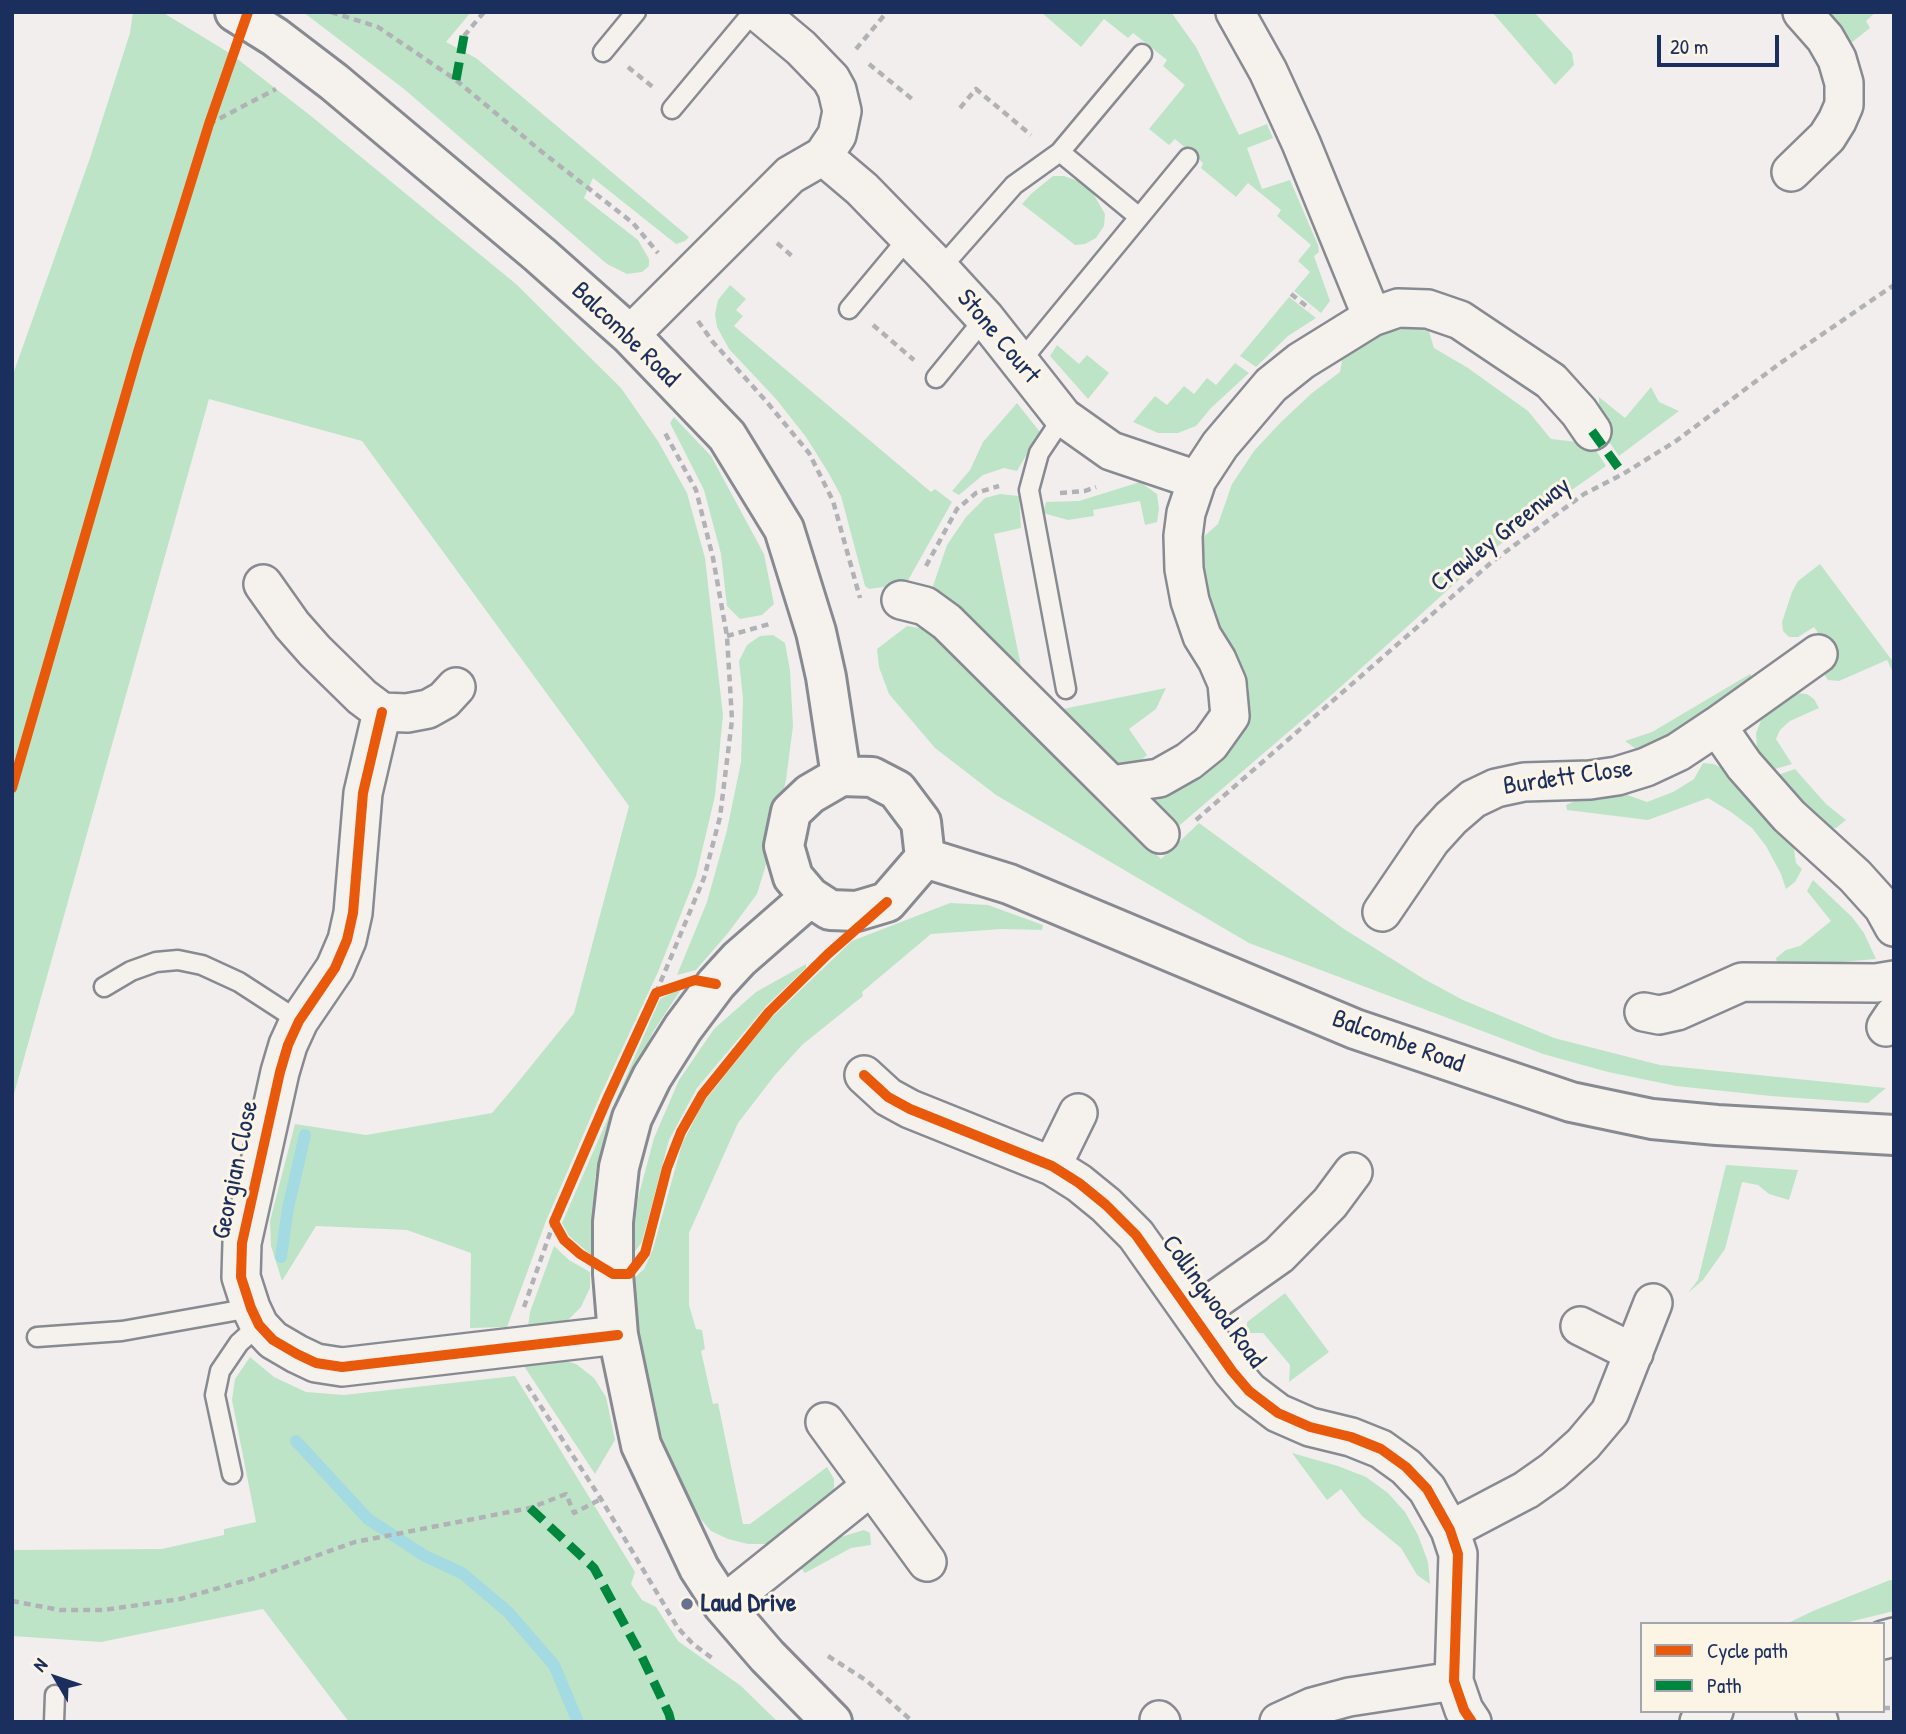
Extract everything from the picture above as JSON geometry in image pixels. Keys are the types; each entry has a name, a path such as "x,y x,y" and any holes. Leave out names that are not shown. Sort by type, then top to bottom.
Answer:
{"main road":[{"name":"Balcombe Road","path":"235,12 275,37 334,82 530,246 630,335 727,436 784,529 811,612 826,677 841,776"},
{"path":"841,776 872,777 897,790 921,822 925,859 887,902 857,911 830,910 810,897 793,877 784,846 791,812 810,794 841,776"},
{"name":"Balcombe Road","path":"925,859 1009,884 1355,1029 1571,1102 1653,1119 1894,1135"},
{"path":"810,897 739,959 716,984 683,1028 652,1077 632,1118 619,1167 613,1222 613,1275 618,1335 641,1445 698,1568 723,1605 767,1656 832,1722"}],"street":[{"path":"630,335 790,174 823,156 836,135 842,111 831,79 801,48 758,12"},
{"path":"1236,12 1268,71 1301,143 1372,317"},
{"path":"1791,172 1827,137 1843,105 1844,83 1837,59 1825,38 1802,12"},
{"name":"Stone Court","path":"823,156 862,189 940,269 985,318 1063,417 1111,451 1197,480"},
{"path":"1111,785 1159,778 1189,761 1210,744 1230,716 1227,683 1202,636 1190,601 1184,569 1183,536 1186,513 1197,480 1220,445 1271,385 1301,361 1372,317 1398,308 1428,309 1460,320 1551,381 1579,412 1591,431"},
{"path":"263,584 292,625 315,651 362,697 382,712 407,713 428,709 444,700 456,687"},
{"path":"901,600 925,606 947,622 1160,834"},
{"name":"Burdett Close","path":"1382,912 1431,840 1473,799 1496,788 1524,782 1590,780 1617,776 1646,766 1678,752 1818,654"},
{"name":"Georgian Close","path":"255,1317 241,1277 242,1243 280,1072 299,1021 335,968 347,940 353,913 363,793 382,712"},
{"path":"1717,726 1744,765 1789,816 1842,863 1888,917"},
{"path":"1644,1012 1659,1014 1677,1011 1742,982 1876,983 1894,979"},
{"name":"Collingwood Road","path":"864,1075 888,1097 910,1109 1052,1166 1106,1205 1136,1235 1249,1391 1278,1413 1310,1427 1351,1437 1389,1455 1406,1467 1427,1489 1450,1530 1458,1554 1454,1681 1464,1710 1472,1722"},
{"path":"1052,1166 1078,1113"},
{"name":"Collingwood Road","path":"1194,1315 1279,1255 1330,1203 1353,1172"},
{"path":"1450,1530 1526,1490 1553,1471 1583,1444 1610,1412 1653,1303"},
{"path":"255,1317 273,1340 297,1354 316,1363 342,1367 618,1335"},
{"path":"1580,1326 1634,1353"},
{"path":"825,1422 926,1562"},
{"path":"723,1605 870,1487"},
{"path":"1279,1722 1312,1707 1349,1697 1454,1681"}],"lane":[{"path":"605,50 636,12"},
{"path":"674,108 752,12"},
{"path":"940,269 1014,185 1058,153 1142,54"},
{"path":"1058,153 1139,217"},
{"path":"1020,362 1188,158"},
{"path":"849,308 909,237"},
{"path":"937,376 985,318"},
{"path":"1063,417 1039,453 1029,490 1066,689"},
{"path":"104,987 131,971 156,962 178,960 202,965 239,982 299,1021"},
{"path":"37,1337 255,1317"},
{"path":"232,1474 215,1395 220,1371 255,1317"},
{"path":"54,1722 55,1695"}],"path":[{"path":"464,36 484,12"},
{"path":"887,12 854,51 912,99"},
{"path":"605,50 674,108"},
{"path":"205,136 209,124 284,85"},
{"path":"960,108 976,89 1058,153"},
{"path":"777,244 792,257"},
{"path":"849,308 919,364 924,363 937,376"},
{"path":"651,1005 704,878 720,817 732,720 727,636 713,558 696,490 665,433"},
{"path":"901,600 924,570 957,509 975,493 998,486 1053,493 1085,491 1108,483 1145,463"},
{"path":"727,636 811,612"},
{"path":"656,993 695,980 716,984"},
{"path":"559,1210 509,1349 512,1361 601,1499 678,1629 723,1666"},
{"path":"554,1222 564,1240"},
{"path":"12,1601 60,1610 104,1610 180,1599 355,1542 530,1508 566,1494 574,1513 601,1499"}],"green space":[{"path":"133,12 162,12 231,54 516,284 621,388 658,441 687,493 705,558 723,715 715,796 696,876 658,972 546,1221 507,1327 470,1328 471,1253 407,1230 316,1226 282,1281 271,1246 270,1221 295,1124 366,1135 492,1113 514,1087 574,1013 629,806 362,441 209,399 12,1101 12,377 90,158 130,33"},
{"path":"303,12 471,12 446,42 476,58 689,237 676,244 593,178 584,198 638,240 649,259 649,266 642,272 627,274 607,264 404,89"},
{"path":"1041,12 1171,12 1196,47 1239,135 1267,124 1273,138 1247,148 1262,189 1290,180 1318,245 1319,252 1314,256 1330,301 1321,313 1294,291 1310,272 1298,261 1311,245 1277,216 1281,210 1248,183 1236,197 1201,168 1203,163 1175,139 1169,145 1149,129 1185,85 1163,66 1167,60 1133,33 1128,38 1104,19 1081,47"},
{"path":"1492,12 1534,12 1572,53 1574,65 1555,85"},
{"path":"1825,12 1876,12 1866,21 1870,28 1851,43 1832,26"},
{"path":"1053,176 1064,176 1081,182 1094,195 1105,214 1104,226 1096,238 1085,244 1075,245 1022,204"},
{"path":"730,285 746,299 736,310 743,316 734,326 931,492 935,489 952,502 906,584 869,589 865,586 841,496 828,472 806,437 776,399 729,349 717,327 715,314 718,300"},
{"path":"1289,297 1316,318 1288,336 1256,367 1240,356"},
{"path":"1413,327 1428,328 1434,348 1468,368 1528,411 1551,439 1577,442 1588,438 1606,466 1549,506 1483,558 1335,692 1173,831 1148,804 1174,791 1207,766 1232,739 1249,708 1249,687 1197,577 1200,540 1218,524 1232,484 1254,451 1312,393 1340,372 1344,350 1379,334"},
{"path":"1057,345 1079,364 1087,355 1109,373 1088,399 1050,356"},
{"path":"1235,363 1249,373 1211,408 1196,426 1178,433 1158,433 1133,422 1155,396 1167,405 1184,386 1194,394 1207,378 1216,385"},
{"path":"1651,387 1659,402 1679,411 1619,456 1600,429 1606,425 1599,408 1599,397 1625,418"},
{"path":"1017,403 1040,432 1017,471 1004,468 983,475 959,495 952,491 970,470 983,442"},
{"path":"674,417 711,456 764,554 774,604 762,615 740,619 727,606 721,554 704,490 670,423"},
{"path":"1140,482 1157,494 1157,522 1145,525 1140,501 1093,510 1094,516 1068,520 1043,513 1046,502 1079,501"},
{"path":"1000,494 1019,496 1021,528 994,534 1023,676 938,600 932,589 947,545 966,517 985,498"},
{"path":"1820,564 1894,663 1894,674 1887,660 1839,681 1828,680 1822,671 1832,654 1814,627 1798,637 1789,637 1783,631 1782,622 1798,581"},
{"path":"907,626 925,629 941,638 1161,859 1199,823 1344,929 1424,979 1463,1000 1554,1038 1660,1065 1886,1088 1868,1103 1676,1086 1608,1072 1543,1054 1249,943 996,795 935,748 889,694 879,667 877,649"},
{"path":"773,635 785,643 790,670 793,726 786,780 772,845 757,894 696,970 677,975 707,902 727,830 741,762 743,699 739,661 747,645 760,636"},
{"path":"1750,674 1755,683 1649,750 1639,751 1625,741 1652,732"},
{"path":"1166,688 1156,709 1129,729 1147,755 1133,767 1112,765 1058,710"},
{"path":"1795,693 1807,694 1819,708 1790,721 1780,730 1776,739 1792,764 1772,770 1757,748 1756,733 1762,718 1772,705"},
{"path":"1703,763 1714,764 1727,771 1793,843 1796,863 1802,869 1795,882 1786,889 1766,846 1752,828 1708,798 1648,820 1567,810 1566,805 1575,801 1599,800 1622,793 1647,802 1673,792 1694,779"},
{"path":"1795,769 1826,804 1846,820 1836,828 1829,828 1810,816 1775,776"},
{"path":"1813,880 1852,917 1864,933 1876,959 1795,966 1781,966 1777,962 1776,958 1786,950 1800,946 1831,921 1807,891"},
{"path":"950,903 988,905 1043,925 1042,930 1002,929 931,934 862,992 863,996 802,1045 738,1123 689,1233 689,1305 696,1329 702,1330 705,1349 701,1351 713,1404 718,1403 743,1524 750,1524 827,1467 834,1479 834,1491 827,1502 794,1530 766,1544 748,1544 728,1539 711,1531 692,1509 670,1463 652,1413 639,1342 632,1280 644,1269 653,1249 682,1144 703,1103 770,1019 852,941"},
{"path":"806,964 806,968 767,1005 697,1088 669,1140 642,1242 631,1257 638,1198 654,1138 679,1080 714,1029 756,992"},
{"path":"682,988 653,1032 617,1109 595,1177 591,1255 569,1236 562,1223 660,999"},
{"path":"1726,1165 1798,1170 1789,1200 1769,1194 1758,1185 1742,1182 1725,1249 1703,1280 1688,1293 1698,1280"},
{"path":"554,1246 569,1260 590,1272 590,1288 581,1307 560,1328 527,1334 530,1312"},
{"path":"1285,1293 1329,1352 1289,1382 1290,1365 1263,1333 1250,1333 1247,1327 1247,1322"},
{"path":"250,1357 274,1377 306,1392 344,1395 515,1376 635,1572 631,1584 642,1600 656,1607 678,1641 741,1686 778,1722 349,1722 263,1609 101,1642 12,1636 12,1550 162,1549 224,1535 224,1529 256,1522 232,1400 235,1379"},
{"path":"518,1357 555,1358 576,1364 594,1378 606,1397 615,1440 595,1474"},
{"path":"1292,1453 1366,1477 1388,1493 1405,1512 1418,1535 1428,1562 1430,1584 1417,1575 1401,1548 1362,1516 1341,1489 1327,1500"},
{"path":"864,1530 870,1533 871,1545 851,1548 805,1573 798,1565 841,1537"},
{"path":"1890,1580 1894,1581 1894,1611 1849,1622 1790,1622"}],"waterway":[{"path":"281,1257 288,1208 305,1135"},
{"path":"296,1441 368,1519 425,1556 462,1573 508,1612 554,1665 578,1722"}],"marked path":[{"path":"456,80 464,36"},
{"path":"1592,431 1623,474"},
{"path":"530,1508 594,1568 642,1657 671,1722"}],"cycle path":[{"path":"12,788 138,352 209,124 248,12"},
{"path":"382,712 363,793 353,913 347,940 335,968 299,1021 288,1045 242,1243 241,1277 251,1308 259,1325 273,1340 316,1363 342,1367 618,1335"},
{"path":"716,984 695,980 656,993 554,1222 564,1240 580,1254 613,1274 629,1274 645,1253 667,1168 681,1132 702,1095 769,1012 828,954 887,902"},
{"path":"864,1075 888,1097 910,1109 1052,1166 1079,1183 1136,1235 1249,1391 1278,1413 1310,1427 1351,1437 1381,1449 1406,1467 1427,1489 1450,1530 1458,1554 1454,1681 1464,1710 1472,1722"}],"place":[{"name":"Laud Drive","path":"687,1604"}]}
